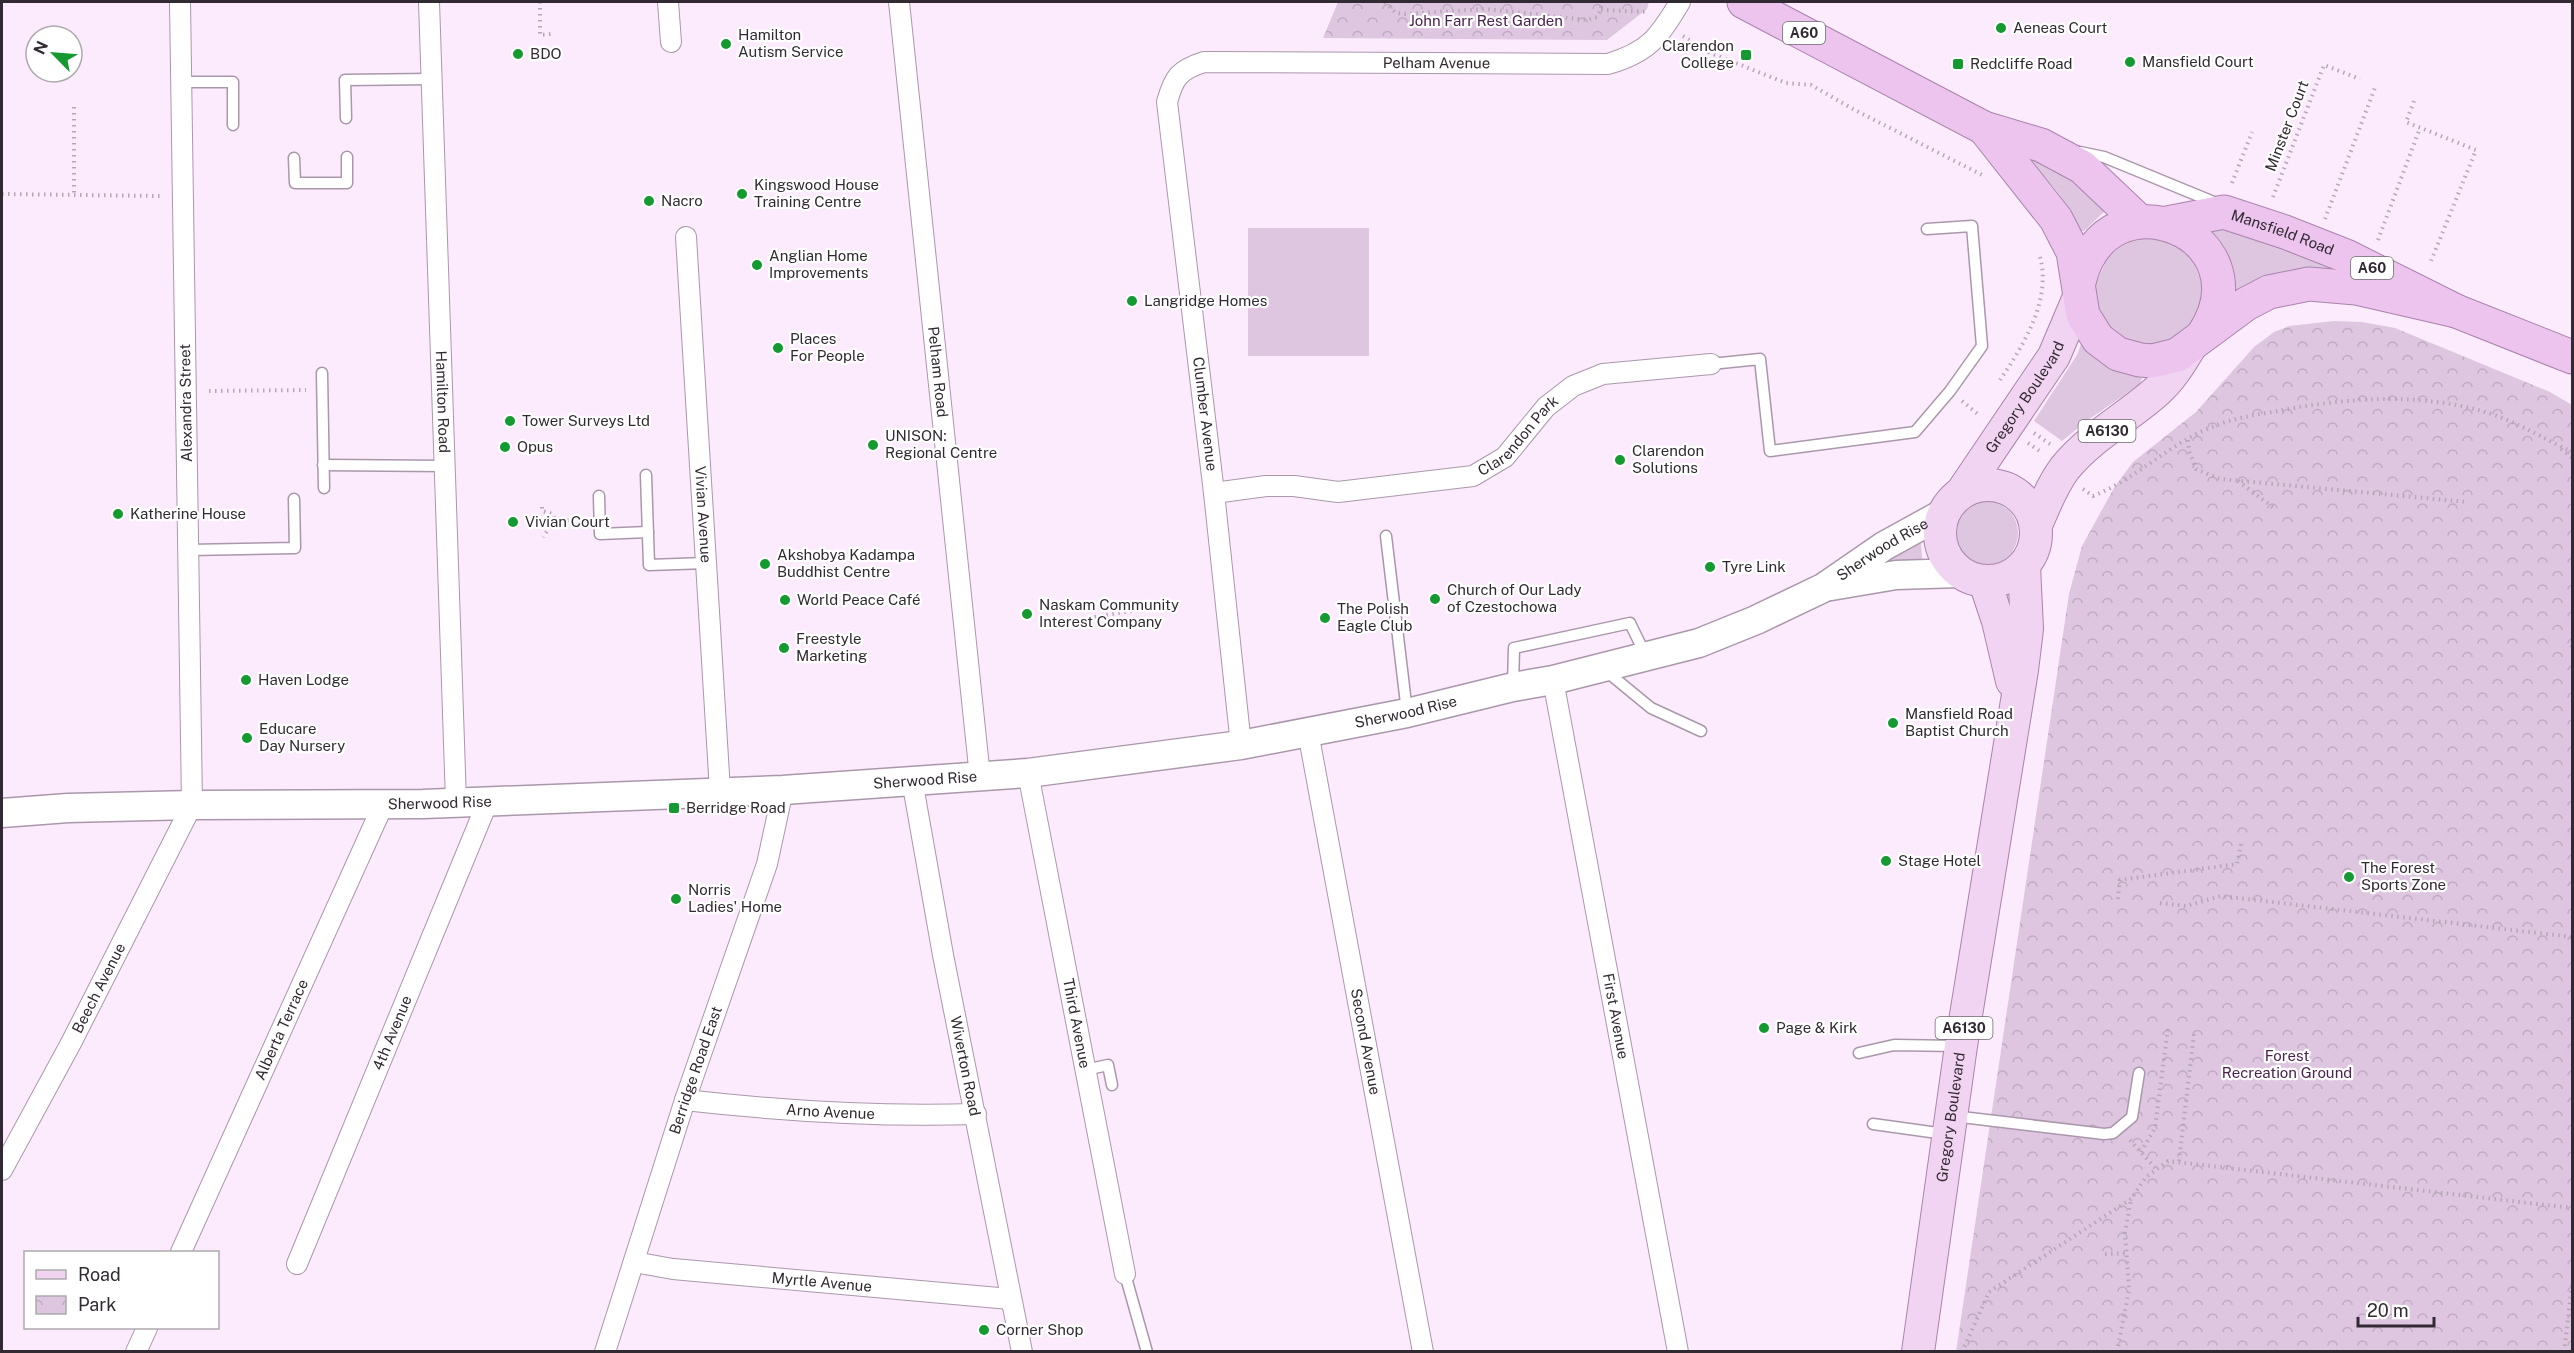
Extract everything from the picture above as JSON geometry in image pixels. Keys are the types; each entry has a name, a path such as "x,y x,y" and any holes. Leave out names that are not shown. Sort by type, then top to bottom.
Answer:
{"highway":[{"name":"Mansfield Road","path":"1744,2 1984,128 2041,145 2082,167 2154,223 2180,228 2194,238 2204,248 2216,273 2218,285 2216,310 2197,341"},
{"name":"Mansfield Road","path":"1984,128 2056,219 2073,252 2083,315 2090,329 2107,347 2118,354 2152,361 2177,355 2246,303 2262,296 2309,284 2356,288 2456,311"},
{"name":"Mansfield Road","path":"2079,290 2088,255 2098,243 2118,228 2224,212 2285,232 2346,256 2456,311 2572,357"}],"main road":[{"name":"Gregory Boulevard","path":"2016,706 2007,652 1972,577 1950,564 1941,545 1940,525 1953,502 2054,356 2079,290"},
{"name":"Gregory Boulevard","path":"1918,1352 1961,1046 2027,629 2024,566 2032,554 2036,539 2036,525 2052,488 2068,465 2159,390 2197,341"},
{"path":"1953,502 1974,486 1988,484 2001,486 2014,492 2032,512 2036,525"},
{"name":"Sherwood Rise","path":"2,813 68,808 192,805 382,805 783,790 1028,773 1241,745 1553,680 1699,642 1756,620 1823,588 1953,502"},
{"path":"1972,577 1999,581 2013,575 2024,566"},
{"name":"Sherwood Rise","path":"1823,588 1896,575 1972,577"}],"street":[{"name":"Alexandra Street","path":"180,2 192,805"},
{"name":"Hamilton Road","path":"429,2 456,802"},
{"path":"668,2 671,42"},
{"name":"Pelham Road","path":"899,2 980,777"},
{"name":"Pelham Avenue","path":"1172,83 1181,72 1204,62 1608,64 1633,56 1647,45 1667,24 1680,2"},
{"name":"Clumber Avenue","path":"1172,83 1167,102 1214,493 1241,745"},
{"name":"Vivian Avenue","path":"686,237 720,791"},
{"name":"Clarendon Park","path":"1214,493 1266,486 1294,486 1338,492 1473,476 1505,458 1546,407 1573,386 1603,374 1710,364"},
{"name":"First Avenue","path":"1553,680 1678,1352"},
{"name":"Second Avenue","path":"1308,732 1423,1352"},
{"name":"Third Avenue","path":"1028,773 1125,1274"},
{"name":"Wiverton Road","path":"912,780 943,955 1022,1352"},
{"name":"Berridge Road East","path":"605,1352 685,1100 767,864 783,790"},
{"name":"4th Avenue","path":"297,1264 488,801"},
{"name":"Beech Avenue","path":"2,1170 71,1043 192,805"},
{"name":"Alberta Terrace","path":"181,1251 382,805"},
{"name":"Arno Avenue","path":"685,1100 747,1107 888,1114 976,1114"},
{"name":"Myrtle Avenue","path":"634,1262 674,1269 1010,1299"},
{"path":"136,1352 147,1329"}],"lane":[{"path":"346,118 345,80 431,79"},
{"path":"181,82 233,82 233,125"},
{"path":"2041,145 2104,156 2285,232"},
{"path":"294,158 295,183 347,183 347,157"},
{"path":"1710,364 1760,359 1770,451 1915,432 1950,391 1982,346 1972,226 1927,229"},
{"path":"321,373 324,488"},
{"path":"323,465 445,466"},
{"path":"646,475 649,565 706,563"},
{"path":"599,496 600,534 648,532"},
{"path":"189,550 295,548 294,499"},
{"path":"1386,536 1407,712"},
{"path":"1513,687 1514,648 1549,640 1630,623 1647,657"},
{"path":"1604,668 1651,708 1701,731"},
{"path":"1859,1053 1894,1046 1961,1046"},
{"path":"1085,1070 1108,1065 1112,1085"},
{"path":"1873,1124 1950,1125 2113,1133 2132,1117 2139,1073"},
{"path":"1125,1274 1147,1352"}],"path":[{"path":"540,2 540,35 552,34"},
{"path":"1385,2 1396,13 1405,14 1486,9 1587,20 1597,17 1601,10 1601,2"},
{"path":"1601,10 1652,12"},
{"path":"1680,33 1718,56 1786,82 1811,85 1880,123"},
{"name":"Minster Court","path":"2272,197 2324,65 2360,79"},
{"path":"2325,219 2376,85"},
{"path":"2414,101 2406,122 2476,150 2431,261"},
{"path":"74,107 74,195"},
{"path":"2377,241 2420,128"},
{"path":"2232,183 2252,132"},
{"path":"2,194 183,196"},
{"path":"186,392 322,389"},
{"path":"2009,422 2068,465 2083,490 2093,496 2114,488 2204,430 2230,419 2330,403 2402,398 2486,412 2572,452"},
{"path":"2009,422 2068,465"},
{"path":"2188,440 2189,452 2196,469 2220,479 2468,502"},
{"path":"2554,444 2572,458"},
{"path":"2238,481 2274,508"},
{"path":"542,507 542,511 553,514 555,520"},
{"path":"555,520 600,521"},
{"path":"543,537 555,520"},
{"path":"1065,622 1143,609"},
{"path":"2118,898 2120,880 2238,864 2242,840"},
{"path":"2160,903 2186,906 2221,896 2572,937"},
{"path":"2141,1152 2155,1128 2168,1028"},
{"path":"2179,1161 2194,1034"},
{"path":"2119,1128 2156,1168"},
{"path":"2117,1352 2129,1290 2125,1233 2132,1199 2146,1177 2168,1161 2572,1208"},
{"path":"1962,1352 1989,1292 2132,1199"},
{"path":"2105,1254 2127,1253"},
{"path":"2564,1352 2572,1285"}],"green space":[{"name":"John Farr Rest Garden","path":"1338,2 1649,2 1647,9 1607,40 1323,38"},
{"path":"2022,153 2067,175 2106,210 2084,231 2081,231 2063,199"},
{"path":"2203,225 2216,226 2336,263 2326,271 2231,297"},
{"path":"1248,228 1369,228 1369,356 1248,356"},
{"path":"2140,236 2168,240 2192,259 2201,280 2202,297 2196,318 2187,330 2173,341 2154,346 2119,339 2101,322 2092,291 2112,249"},
{"name":"Forest Recreation Ground","path":"2334,321 2362,322 2395,328 2550,392 2572,405 2572,1351 1956,1352 2069,594 2082,546 2114,488 2133,462 2196,412 2254,347 2274,332 2289,326"},
{"path":"2081,344 2103,362 2142,378 2140,384 2062,441 2034,421 2077,355"},
{"path":"1980,501 1992,501 2009,510 2016,521 2018,533 2016,545 2009,556 1992,565 1980,565 1968,560 1959,551 1954,539 1954,527 1959,515 1968,506"},
{"path":"1920,535 1923,565 1875,562"}],"place":[{"name":"Aeneas Court","path":"2001,28"},
{"name":"Hamilton Autism Service","path":"726,44"},
{"name":"BDO","path":"518,54"},
{"name":"Clarendon College","path":"1746,55"},
{"name":"Mansfield Court","path":"2130,62"},
{"name":"Redcliffe Road","path":"1958,64"},
{"name":"Kingswood House Training Centre","path":"742,194"},
{"name":"Nacro","path":"649,201"},
{"name":"Anglian Home Improvements","path":"757,265"},
{"name":"Langridge Homes","path":"1132,301"},
{"name":"Places For People","path":"778,348"},
{"name":"Tower Surveys Ltd","path":"510,421"},
{"name":"UNISON: Regional Centre","path":"873,445"},
{"name":"Opus","path":"505,447"},
{"name":"Clarendon Solutions","path":"1620,460"},
{"name":"Katherine House","path":"118,514"},
{"name":"Vivian Court","path":"513,522"},
{"name":"Akshobya Kadampa Buddhist Centre","path":"765,564"},
{"name":"Tyre Link","path":"1710,567"},
{"name":"Church of Our Lady of Czestochowa","path":"1435,599"},
{"name":"World Peace Café","path":"785,600"},
{"name":"Naskam Community Interest Company","path":"1027,614"},
{"name":"The Polish Eagle Club","path":"1325,618"},
{"name":"Freestyle Marketing","path":"784,648"},
{"name":"Haven Lodge","path":"246,680"},
{"name":"Mansfield Road Baptist Church","path":"1893,723"},
{"name":"Educare Day Nursery","path":"247,738"},
{"name":"Berridge Road","path":"674,808"},
{"name":"Stage Hotel","path":"1886,861"},
{"name":"The Forest Sports Zone","path":"2349,877"},
{"name":"Norris Ladies' Home","path":"676,899"},
{"name":"Page & Kirk","path":"1764,1028"},
{"name":"Corner Shop","path":"984,1330"}]}
